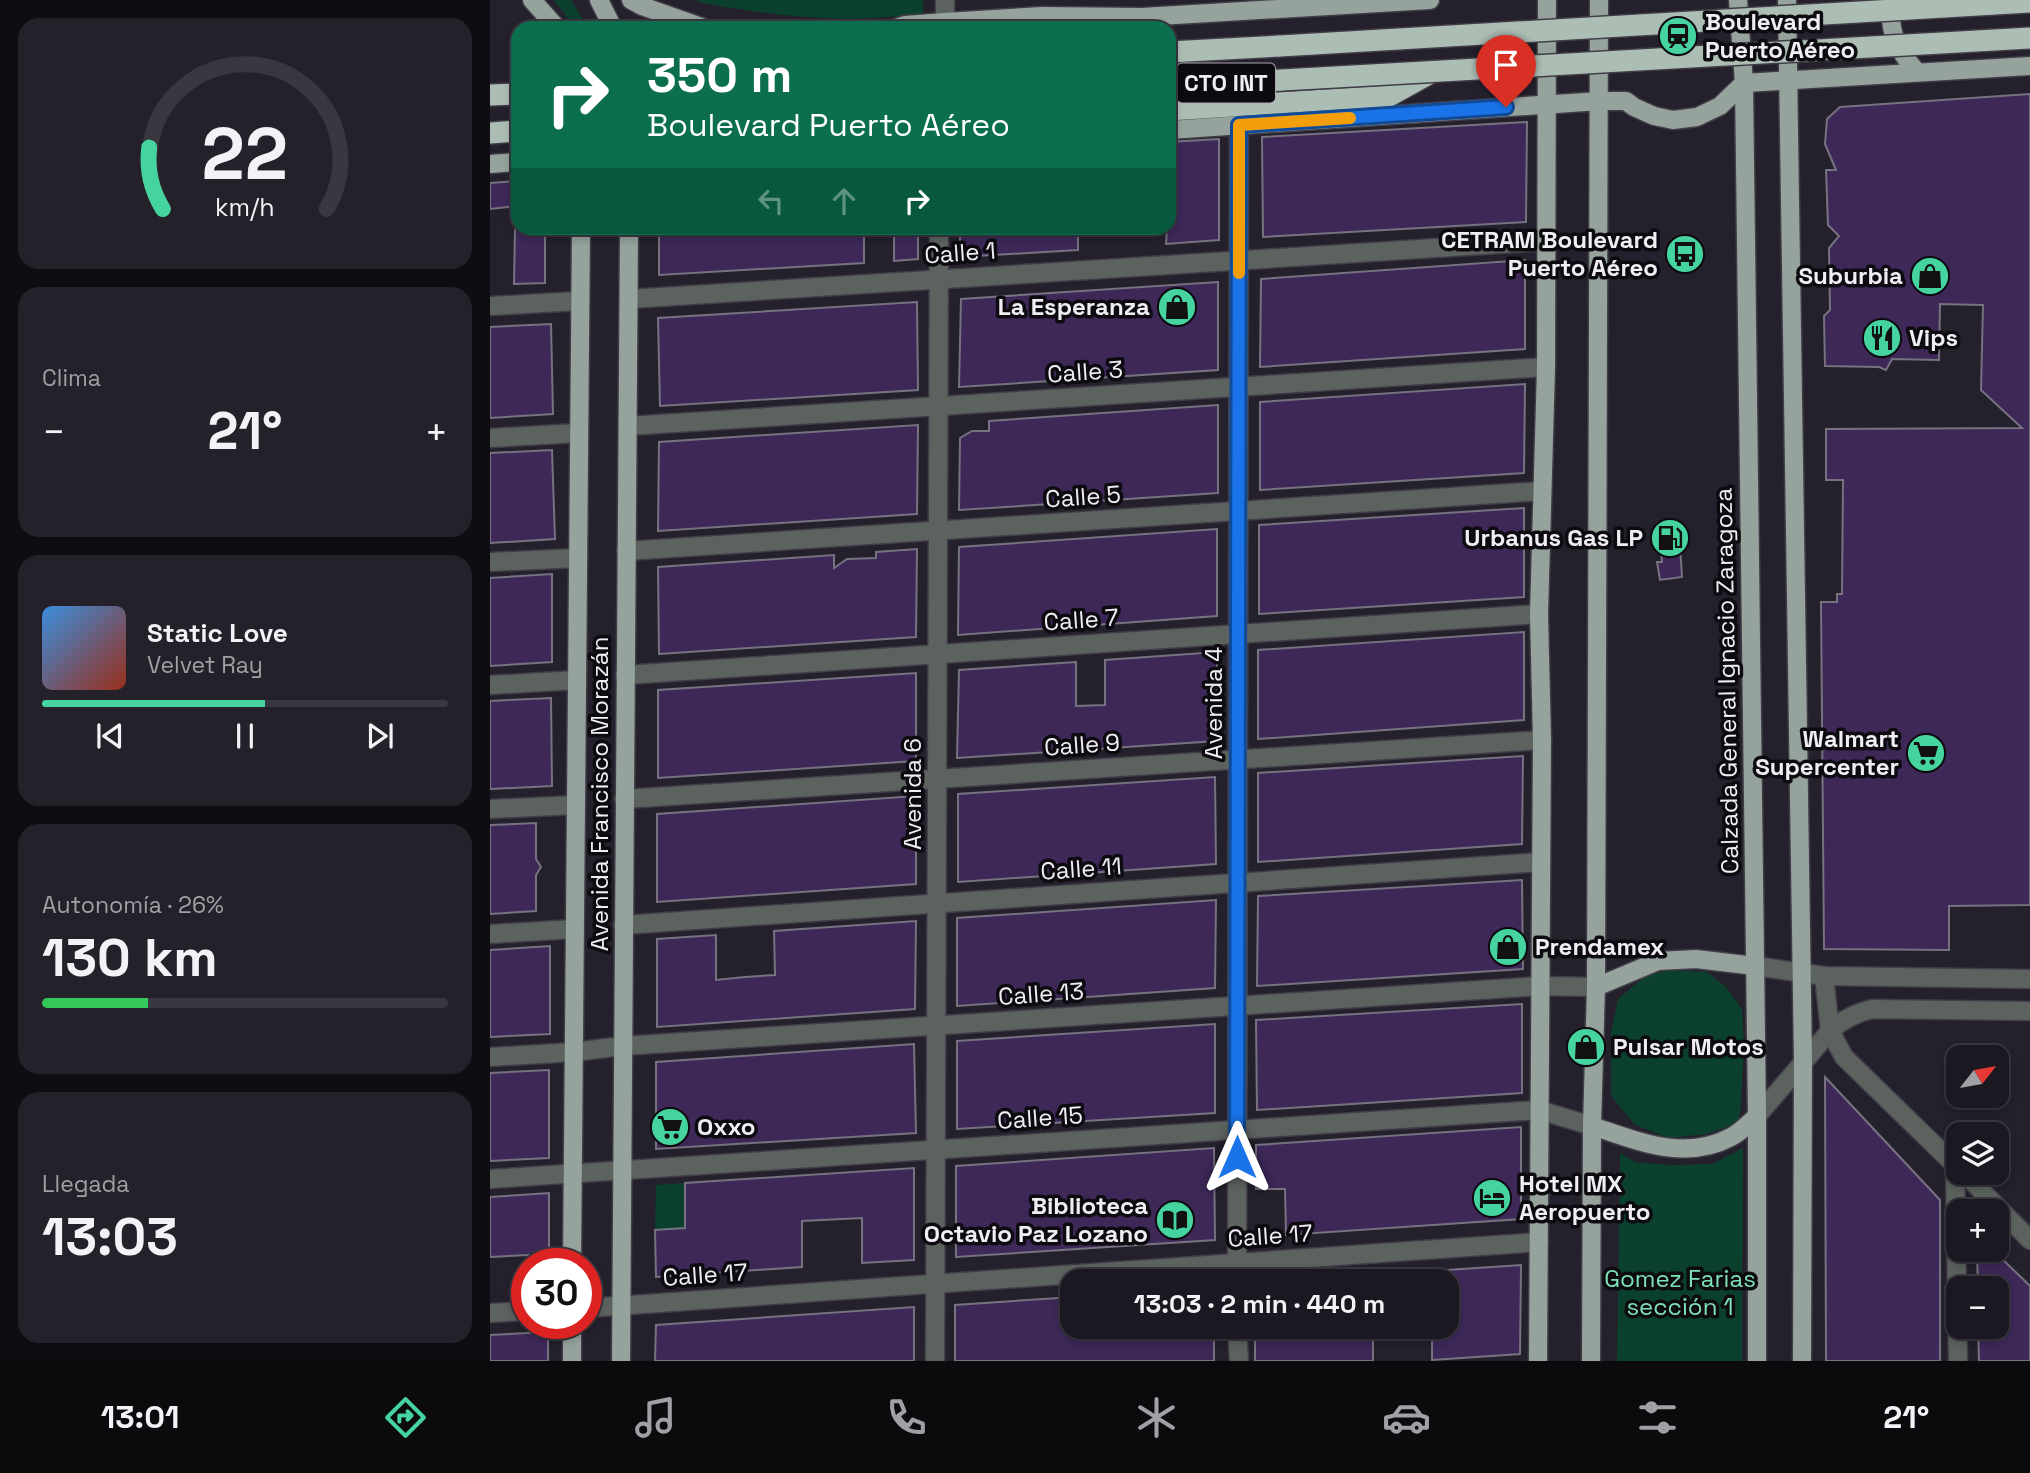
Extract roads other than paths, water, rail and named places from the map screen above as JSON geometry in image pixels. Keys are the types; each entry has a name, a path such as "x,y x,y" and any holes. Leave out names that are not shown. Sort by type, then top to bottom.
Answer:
{"highway":[{"name":"CTO INT","path":"1176,52 2030,2"},
{"name":"CTO INT","path":"1176,86 2030,37"},
{"path":"1176,109 1389,96 1434,71"},
{"path":"490,95 511,94"},
{"path":"490,133 511,132"}],"main road":[{"path":"531,0 550,21"},
{"path":"599,0 610,21"},
{"path":"631,0 684,21"},
{"path":"961,21 1042,16 1142,17 1242,5 1430,0"},
{"path":"1538,1361 1542,740 1539,614 1546,368 1547,0"},
{"path":"1591,1361 1599,0"},
{"name":"Calzada General Ignacio Zaragoza","path":"1738,0 1744,83 1758,1116 1757,1361"},
{"path":"1787,0 1803,1062 1802,1361"},
{"path":"1893,0 1891,19 1895,42 1917,72"},
{"path":"1744,83 2030,66"},
{"name":"CTO INT","path":"1176,130 1600,101 1626,101 1654,116 1673,120 1697,117 1720,106 1744,83"},
{"path":"490,164 511,162"},
{"name":"Avenida Francisco Morazán","path":"572,1248 581,235"},
{"name":"Avenida Francisco Morazán","path":"621,1361 629,235"},
{"path":"1595,987 1658,961 1696,959 1755,966"},
{"path":"1592,1126 1657,1147 1695,1149 1732,1137 1758,1116"},
{"path":"572,1339 572,1361"}],"street":[{"path":"945,0 945,21"},
{"name":"Avenida 4","path":"1237,1269 1239,125"},
{"name":"Avenida 6","path":"935,1361 939,235"},
{"name":"Calle 1","path":"629,299 1547,241"},
{"path":"490,306 579,301"},
{"name":"Calle 3","path":"628,426 1546,368"},
{"path":"490,438 579,433"},
{"name":"Calle 5","path":"626,551 1542,491"},
{"path":"490,562 578,558"},
{"name":"Calle 7","path":"625,675 1539,614"},
{"path":"490,685 577,680"},
{"name":"Calle 9","path":"624,799 1542,740"},
{"path":"490,809 576,805"},
{"name":"Calle 11","path":"623,925 1541,862"},
{"path":"490,934 575,929"},
{"path":"1755,966 1824,976 2030,979"},
{"path":"1824,976 1830,1031 1844,1057 1946,1155"},
{"name":"Calle 13","path":"490,1057 1541,986 1595,987"},
{"path":"1758,1116 1830,1031 1840,1021 1857,1013 1872,1009 2030,1011"},
{"name":"Calle 15","path":"490,1179 1539,1110 1592,1126"},
{"path":"1958,1361 1959,1185"},
{"path":"1976,1185 2030,1240"},
{"name":"Calle 17","path":"1267,1269 1539,1242"},
{"name":"Calle 17","path":"602,1307 935,1284 1060,1279"},
{"path":"490,1313 511,1312"}],"place":[{"name":"Boulevard Puerto Aéreo","path":"1678,36"},
{"name":"CETRAM Boulevard Puerto Aéreo","path":"1685,254"},
{"name":"Suburbia","path":"1930,276"},
{"name":"La Esperanza","path":"1177,307"},
{"name":"Vips","path":"1882,338"},
{"name":"Urbanus Gas LP","path":"1670,538"},
{"name":"Walmart Supercenter","path":"1926,753"},
{"name":"Prendamex","path":"1508,947"},
{"name":"Pulsar Motos","path":"1586,1047"},
{"name":"Oxxo","path":"670,1127"},
{"name":"Hotel MX Aeropuerto","path":"1492,1198"},
{"name":"Biblioteca Octavio Paz Lozano","path":"1175,1220"}],"park label":[{"name":"Gomez Farias sección 1","path":"1680,1293"}]}
